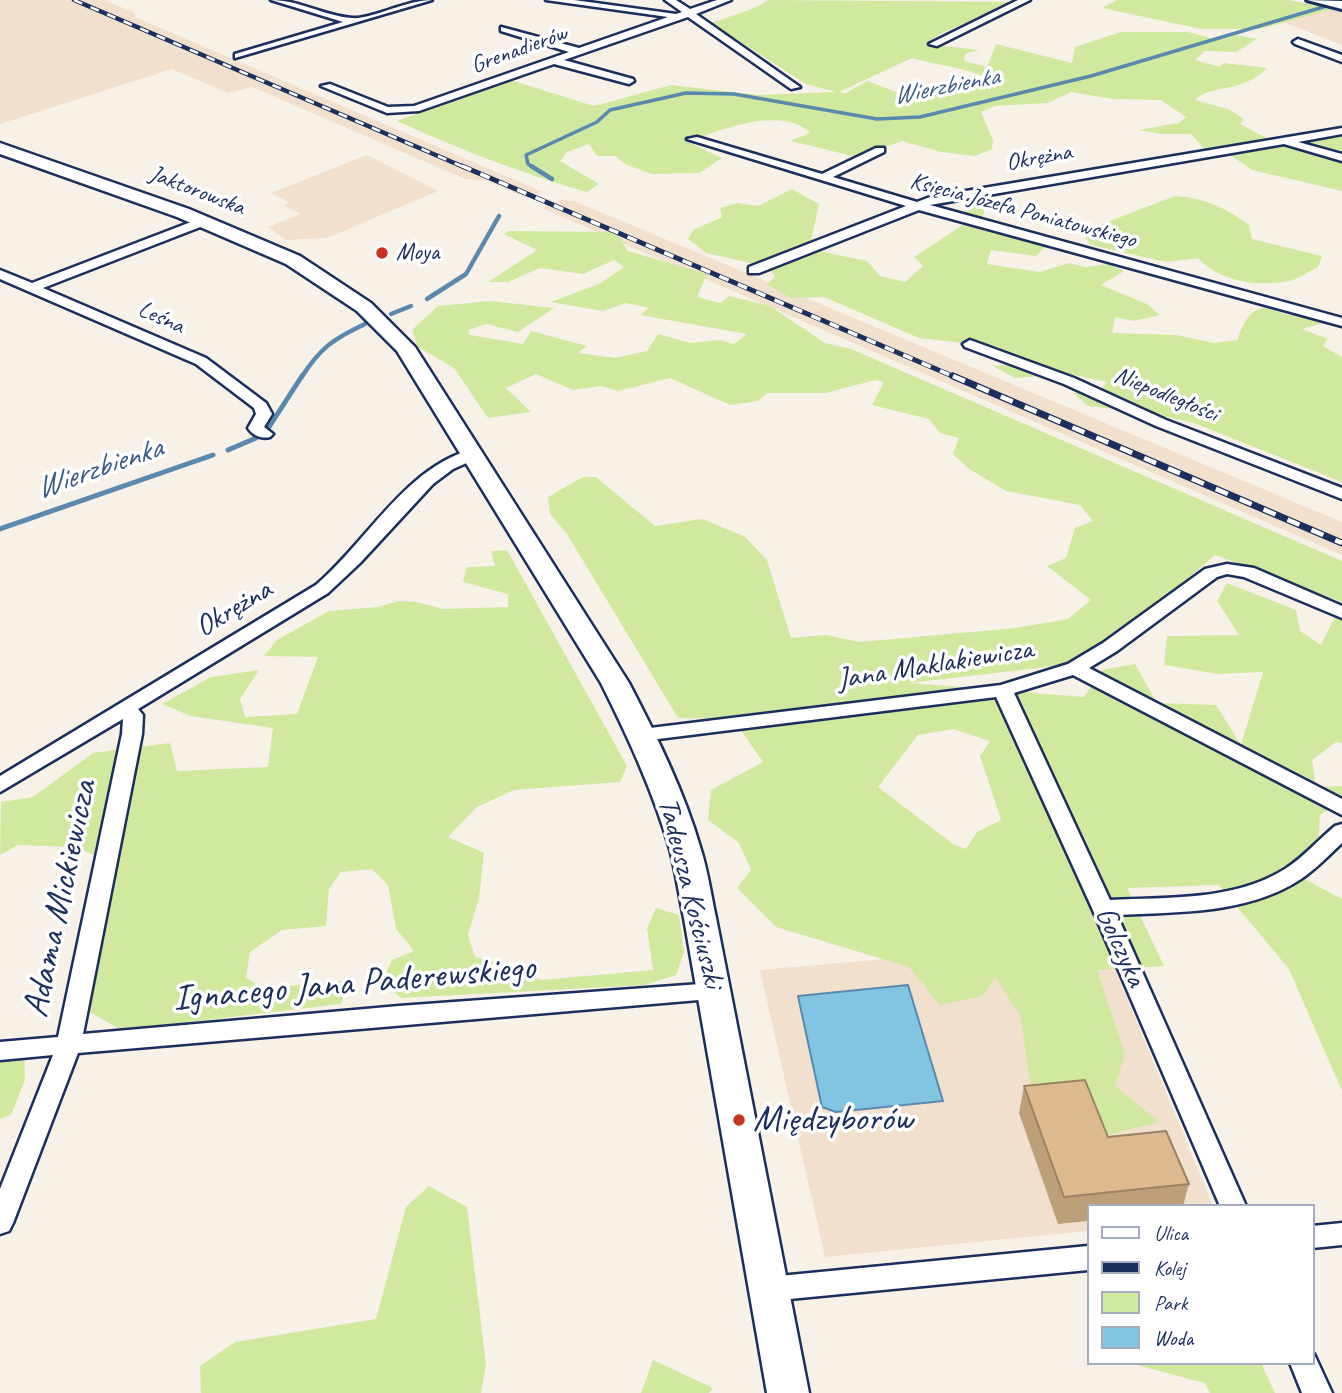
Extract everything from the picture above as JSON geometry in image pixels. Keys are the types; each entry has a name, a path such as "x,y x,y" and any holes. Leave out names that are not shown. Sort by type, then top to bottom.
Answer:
{"main road":[{"name":"Jaktorowska","path":"0,148 204,221 293,260 364,307"},
{"name":"Tadeusza Kościuszki","path":"364,307 405,347 474,454 615,683 642,735 667,793 686,851 788,1393"}],"street":[{"path":"276,0 355,22"},
{"path":"239,57 427,0"},
{"path":"551,0 684,15"},
{"path":"657,23 666,15 668,0"},
{"path":"668,0 684,15 795,88"},
{"name":"Grenadierów","path":"326,86 387,110 415,109 726,0"},
{"path":"934,44 1025,0"},
{"path":"1313,0 1342,5"},
{"path":"504,29 577,51"},
{"path":"1298,41 1342,59"},
{"path":"553,60 629,81"},
{"name":"Okrężna","path":"754,270 915,205 1342,131"},
{"name":"Księcia Józefa Poniatowskiego","path":"693,139 915,205 1342,322"},
{"path":"1284,141 1342,158"},
{"path":"824,177 880,150"},
{"path":"31,288 204,221"},
{"name":"Leśna","path":"0,274 201,361 261,406 264,414 256,428 265,434"},
{"name":"Niepodległości","path":"970,344 1069,381 1161,424 1215,442 1342,494"},
{"name":"Okrężna","path":"0,785 322,589 345,572 411,496 431,478 446,466 474,454"},
{"name":"Jana Maklakiewicza","path":"642,735 1003,691 1075,668 1110,647 1211,573 1227,569 1248,572 1342,613"},
{"path":"1075,668 1342,808"},
{"name":"Golczyka","path":"1003,691 1103,908 1232,1204"},
{"name":"Adama Mickiewicza","path":"0,1223 68,1046 132,734 133,715 125,708"},
{"path":"1103,908 1218,899 1262,890 1292,875 1342,831"},
{"name":"Ignacego Jana Paderewskiego","path":"0,1051 399,1015 714,992"},
{"path":"1314,1237 1342,1234"},
{"path":"769,1289 1086,1258"},
{"path":"1305,1365 1318,1393"}],"shaded area":[{"path":"0,0 104,0 135,13 135,17 543,192 527,198 487,181 465,179 252,87 228,93 172,69 0,124"},
{"path":"1334,9 1342,10 1342,45 1283,22"},
{"path":"367,155 438,191 327,238 286,240 268,227 301,214 282,205 290,203 271,193"},
{"path":"561,200 574,201 1342,522 1342,555 544,209 545,206"},
{"path":"1103,940 1212,1204 1086,1204 1086,1231 825,1257 760,970"}],"green space":[{"path":"769,0 1018,2 942,33 925,44 979,50 965,54 964,61 987,67 996,44 1072,63 1075,47 1121,32 1188,32 1217,40 1237,35 1257,39 1236,52 1205,51 1195,60 1220,67 1224,63 1267,68 1247,82 1209,92 1195,100 1228,109 1244,119 1240,124 1278,144 1342,133 1342,191 1252,170 1229,154 1205,149 1191,134 1161,134 1138,130 1179,123 1186,117 1161,100 1112,99 1071,92 1048,103 995,106 981,112 993,140 992,149 975,156 941,152 902,141 857,157 790,141 810,133 798,125 767,120 733,126 688,142 722,158 699,173 652,174 627,165 615,156 597,156 589,144 567,152 560,161 599,184 587,192 490,160 397,121 510,80 594,106 671,85 758,95 836,92 806,84 711,23","holes":["912,58 966,70 995,82 964,91 935,89 919,94 899,93 867,81 846,93 839,92"]},
{"path":"1117,0 1289,0 1334,9 1260,29 1201,29 1102,8"},
{"path":"792,189 819,204 811,241 819,251 867,261 880,276 905,282 923,266 914,257 963,225 966,202 985,203 982,223 1035,237 1045,247 1036,256 991,250 987,264 1040,272 1069,263 1086,267 1109,264 1124,271 1101,285 1147,304 1160,315 1133,321 1115,317 1112,333 1176,335 1214,343 1238,340 1249,316 1263,308 1327,322 1302,329 1328,339 1323,346 1342,357 1342,482 1194,423 1149,413 1088,406 1073,393 1099,392 1107,382 1070,374 1015,378 993,366 1027,363 998,347 919,338 824,297 791,298 767,284 775,277 768,267 706,253 688,239 693,230 722,217 720,208 737,203 758,206"},
{"path":"1175,196 1205,201 1231,213 1249,225 1252,239 1322,256 1318,267 1289,281 1252,283 1217,273 1198,258 1166,262 1091,245 1081,232"},
{"path":"509,231 616,232 628,251 707,274 697,297 721,303 729,296 770,306 825,343 851,349 1342,561 1342,602 1215,555 1158,605 1073,664 909,683 1084,697 1102,670 1135,664 1157,703 1216,705 1241,745 1263,672 1218,674 1164,665 1167,636 1239,635 1217,601 1227,583 1296,610 1300,631 1321,645 1342,603 1342,743 1336,742 1312,760 1316,787 1342,786 1342,801 1320,815 1317,862 1306,880 1342,899 1342,1091 1289,969 1219,885 1127,888 1164,966 1097,970 1125,1054 1115,1086 1159,1122 1107,1135 1032,1093 1020,1015 995,977 983,996 940,1005 909,967 776,927 737,888 751,870 739,843 708,820 711,790 763,762 733,719 678,718 567,534 550,514 548,497 583,477 596,477 655,526 702,519 744,536 767,560 791,638 826,635 860,642 1015,628 1068,619 1091,600 1047,566 1066,558 1075,528 1093,521 1080,505 1006,491 969,469 953,454 959,438 940,433 929,419 872,405 884,382 875,380 826,393 767,393 758,401 730,405 670,378 618,391 601,386 573,390 536,374 506,388 531,412 488,418 454,368 418,347 412,330 438,306 490,301 554,308 518,332 486,324 468,330 470,335 523,344 531,331 587,346 578,353 615,358 647,351 658,334 691,343 718,340 734,344 747,334 640,315 649,308 626,303 603,311 551,302 601,283 624,267 614,260 583,274 540,268 508,282 488,282 537,250 504,234","holes":["953,729 990,741 980,756 1001,820 977,832 966,849 953,844 878,787 918,735"]},
{"path":"507,550 627,766 620,782 514,790 477,807 448,837 484,853 479,898 468,935 475,957 517,967 541,980 653,970 647,928 656,908 679,915 684,952 676,975 644,985 401,998 382,982 392,960 414,951 396,929 388,885 372,869 341,872 329,889 326,926 282,930 250,952 246,978 263,988 349,980 341,1004 122,1030 89,1012 117,865 75,847 18,845 0,855 1,802 33,797 93,753 170,743 177,771 268,767 273,728 190,716 162,704 211,677 259,670 240,699 245,717 297,714 318,657 264,656 277,640 329,611 378,607 399,601 417,602 443,609 508,607 508,594 463,582 467,567 495,566 491,551"},
{"path":"24,1051 25,1080 11,1115 0,1119 0,1052"},
{"path":"429,1186 467,1207 486,1365 481,1393 201,1393 200,1366 235,1342 376,1319 406,1207"},
{"path":"653,1360 713,1388 709,1393 641,1393"},
{"path":"1262,1365 1275,1393 1210,1393 1205,1383 1140,1366"}],"water":[{"path":"908,985 943,1101 836,1112 822,1107 798,996"}],"building":[{"path":"1085,1080 1108,1137 1166,1131 1189,1184 1064,1197 1024,1086"}],"waterway":[{"name":"Wierzbienka","path":"531,166 526,155 597,122 610,110 686,93 734,94 877,119 920,117 1091,76 1330,5"},
{"name":"Wierzbienka","path":"531,166 552,179"},
{"name":"Wierzbienka","path":"427,299 466,274 499,216"},
{"name":"Wierzbienka","path":"391,314 411,306"},
{"name":"Wierzbienka","path":"301,378 328,345 365,324"},
{"name":"Wierzbienka","path":"269,427 302,376"},
{"name":"Wierzbienka","path":"228,450 256,438"},
{"name":"Wierzbienka","path":"0,529 213,455"}],"railway":[{"path":"74,0 466,168"},
{"path":"462,166 957,378"},
{"path":"953,376 1342,543"}],"place":[{"name":"Moya","path":"382,253"},
{"name":"Międzyborów","path":"739,1120"}]}
